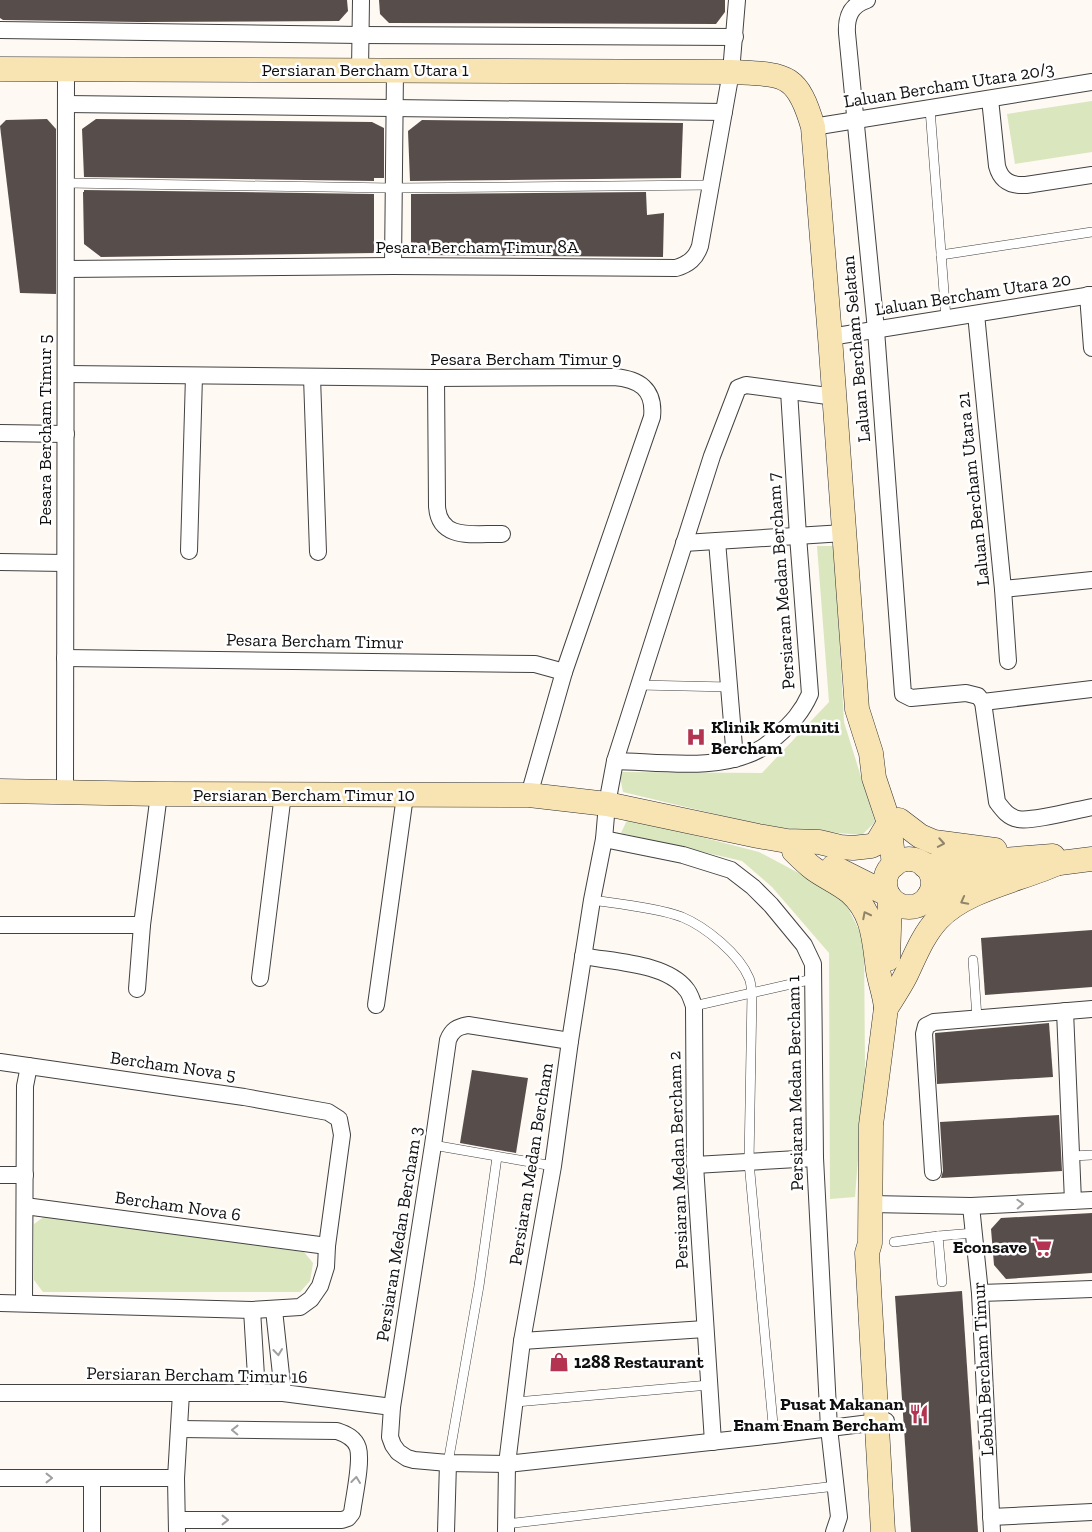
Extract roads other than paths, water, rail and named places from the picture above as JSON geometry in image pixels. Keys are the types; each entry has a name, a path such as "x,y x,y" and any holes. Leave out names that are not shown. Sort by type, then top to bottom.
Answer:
{"street":[{"path":"360,70 361,0"},
{"name":"Pesara Bercham Timur 8A","path":"66,269 393,266 676,268 686,265 698,254 712,186 735,37 738,0"},
{"name":"Laluan Bercham Selatan","path":"866,0 854,7 846,22 876,330 901,690 903,694 911,698 966,693 978,696 983,702"},
{"path":"0,30 360,35 735,37"},
{"name":"Persiaran Bercham Utara 1","path":"0,69 730,72 777,76 789,81 800,91 807,105 813,127 835,397 857,709 870,753 882,775 894,821"},
{"name":"Pesara Bercham Timur 5","path":"65,791 66,70"},
{"path":"393,266 395,70"},
{"name":"Laluan Bercham Utara 20/3","path":"813,127 1092,82"},
{"path":"990,99 997,166 999,173 1009,183 1016,186 1092,175"},
{"path":"66,104 724,112"},
{"path":"1090,295 1092,348"},
{"name":"Laluan Bercham Utara 20","path":"830,337 1090,295"},
{"name":"Laluan Bercham Utara 21","path":"976,314 1003,589 1008,662"},
{"name":"Pesara Bercham Timur 9","path":"66,374 436,378 614,377 636,381 646,389 650,395 653,410 650,426 564,672 529,795"},
{"path":"189,551 194,376"},
{"path":"312,377 318,552"},
{"path":"436,378 437,515 444,527 457,533 502,534"},
{"name":"Persiaran Medan Bercham","path":"506,1528 507,1464 522,1341 554,1166 570,1041 592,900 604,839 607,804 615,761 712,456 738,388 746,385 789,391"},
{"path":"789,391 835,397"},
{"name":"Persiaran Medan Bercham 7","path":"615,761 710,764 735,760 762,748 793,723 804,710 810,694 789,391"},
{"path":"0,433 66,434"},
{"path":"684,543 844,533"},
{"path":"717,541 735,760"},
{"path":"0,562 65,563"},
{"path":"1003,589 1092,580"},
{"name":"Pesara Bercham Timur","path":"65,658 535,664 564,672"},
{"path":"1092,689 983,702 997,802 1003,811 1011,817 1020,820 1031,820 1092,807"},
{"name":"Persiaran Bercham Timur 10","path":"0,791 405,796 529,795 607,804 758,836 790,846"},
{"path":"137,989 142,925 159,794"},
{"path":"260,978 283,794"},
{"path":"376,1005 405,796"},
{"path":"790,846 819,842 840,847 864,847 877,843 894,821"},
{"path":"894,821 934,842 1011,852 1047,860"},
{"path":"888,1000 907,945 932,888 933,880 930,872 922,864 894,821"},
{"path":"893,866 894,821"},
{"name":"Persiaran Medan Bercham 1","path":"604,839 683,855 730,870 759,893 794,932 809,954 813,964 815,1158 829,1428 839,1517 834,1532"},
{"path":"790,846 859,862 893,866"},
{"path":"790,846 889,896 896,904 904,907 920,905 928,898 967,879 1092,851"},
{"path":"790,846 814,870 850,892 860,904 873,930 878,972 888,1000"},
{"path":"883,1532 875,1251 870,1243 871,1125 888,1000 889,896 885,879 893,866 902,860 911,859 922,864 1092,858"},
{"path":"888,1000 905,976 917,949 937,920 947,911 973,896 1014,879 1041,871 1047,860"},
{"path":"0,925 142,925"},
{"name":"Persiaran Medan Bercham 2","path":"583,956 661,971 676,979 686,989 694,1006 695,1165 714,1442"},
{"path":"933,1172 924,1030 926,1026 934,1022 1092,1009"},
{"path":"1065,1011 1073,1201"},
{"name":"Persiaran Medan Bercham 3","path":"570,1041 468,1025 459,1027 452,1032 448,1040 392,1407 390,1437 398,1452 414,1460 448,1463 507,1464 774,1436 881,1422"},
{"name":"Bercham Nova 5","path":"0,1062 244,1097 328,1112 339,1119 342,1134 327,1246"},
{"path":"24,1303 25,1086 29,1066"},
{"path":"695,1165 815,1158"},
{"path":"0,1176 25,1175"},
{"path":"871,1204 971,1206 1092,1200"},
{"name":"Bercham Nova 6","path":"25,1206 327,1246"},
{"name":"Lebuh Bercham Timur","path":"971,1206 980,1294 991,1525"},
{"path":"0,1303 252,1310 300,1307 312,1299 320,1286 326,1267 327,1246"},
{"path":"980,1294 1092,1289"},
{"path":"252,1310 257,1393"},
{"path":"274,1310 283,1393"},
{"path":"522,1341 705,1329"},
{"name":"Persiaran Bercham Timur 16","path":"0,1393 283,1393 392,1407"},
{"path":"180,1430 337,1431 346,1433 358,1447 359,1457 352,1512 348,1518 342,1520 177,1526 176,1478 182,1393"},
{"path":"881,1422 897,1532"},
{"path":"446,1532 448,1463"},
{"path":"0,1478 176,1478"},
{"path":"92,1478 92,1532"},
{"path":"991,1525 1092,1512"}],"lane":[{"path":"930,109 946,318"},
{"path":"66,183 393,188 712,186"},
{"path":"941,255 1092,232"},
{"path":"639,686 729,687"},
{"path":"592,900 682,918 710,933 731,952 745,969 750,980 752,993 749,1162 774,1436"},
{"path":"973,960 977,1018"},
{"path":"694,1006 813,979"},
{"path":"433,1145 554,1166"},
{"path":"1072,1156 1092,1155"},
{"path":"448,1463 478,1286 497,1157"},
{"path":"894,1242 974,1233"},
{"path":"938,1236 942,1282"},
{"path":"516,1402 709,1385"},
{"path":"506,1528 836,1486"}],"place":[{"name":"Klinik Komuniti Bercham","path":"696,737"},
{"name":"Econsave","path":"1042,1247"},
{"name":"1288 Restaurant","path":"559,1362"},
{"name":"Pusat Makanan Enam Enam Bercham","path":"919,1414"}]}
